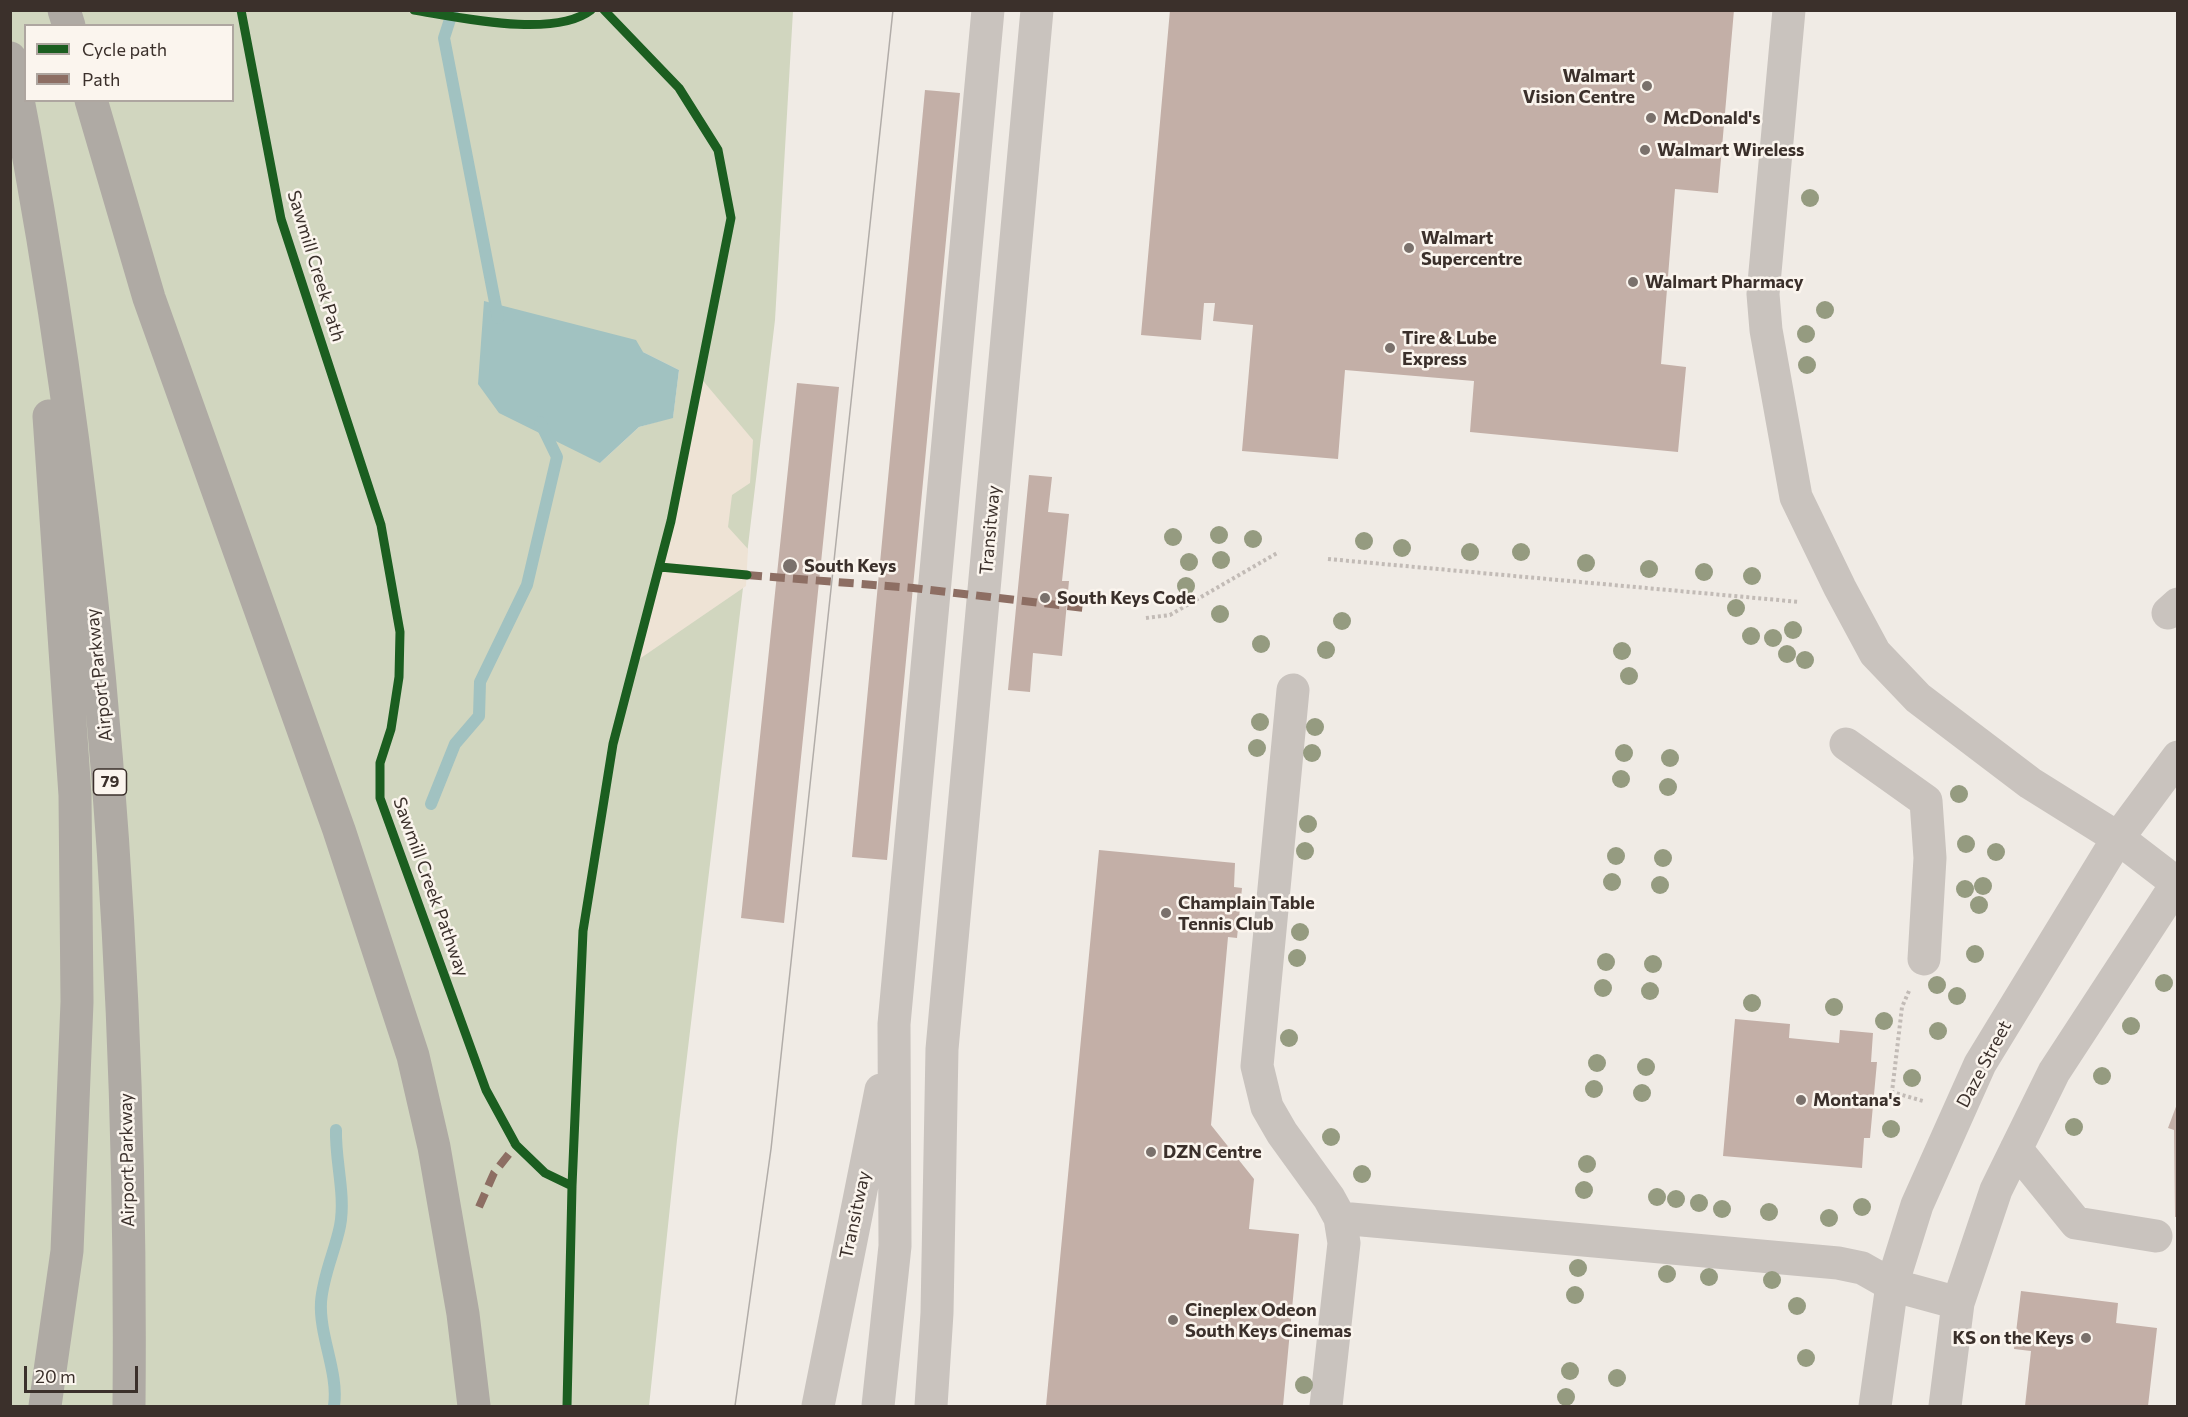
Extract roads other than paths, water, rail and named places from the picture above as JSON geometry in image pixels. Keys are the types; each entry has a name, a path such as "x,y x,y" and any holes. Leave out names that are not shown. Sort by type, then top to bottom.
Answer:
{"highway":[{"name":"Airport Parkway","path":"10,58 30,162 67,394 106,734 115,852 125,1092 130,1273 129,1407"},
{"path":"92,102 156,319 339,830 413,1056 434,1147 462,1314 474,1407"},
{"path":"30,162 75,806 77,1002 67,1251 45,1407"}],"street":[{"name":"Transitway","path":"878,1407 895,1246 894,1024 988,10"},
{"name":"Transitway","path":"931,1407 937,1313 942,1049 1037,10"},
{"path":"1789,10 1763,294 1766,330 1796,497 1840,588 1875,653 1918,698 2030,783 2118,838 2177,883 2054,1072 1996,1190 1958,1303 1945,1407"},
{"path":"1293,690 1257,1066 1267,1107 1340,1218 1344,1243 1326,1407"},
{"path":"1846,744 1926,801 1930,858 1924,959"},
{"name":"Daze Street","path":"1875,1407 1892,1285 1917,1205 1980,1064 2118,838 2178,757"},
{"name":"Transitway","path":"818,1407 894,1024"},
{"name":"Transitway","path":"895,1246 942,1049"},
{"path":"2016,1149 2076,1224 2156,1236"},
{"path":"1340,1218 1838,1263 1862,1268 1892,1285 1958,1303"}],"water":[{"path":"484,301 636,340 643,352 679,370 673,418 639,427 600,463 499,413 478,384"}],"waterway":[{"path":"453,10 444,38 498,318"},
{"path":"431,804 455,744 479,716 480,682 527,585 557,457 540,422"},
{"path":"334,1406 334,1381 323,1328 321,1302 342,1214 336,1130"}],"tram line":[{"path":"735,1406 771,1149 893,10"}],"place":[{"name":"Walmart Vision Centre","path":"1647,86"},
{"name":"McDonald's","path":"1651,118"},
{"name":"Walmart Wireless","path":"1645,150"},
{"name":"Walmart Supercentre","path":"1409,248"},
{"name":"Walmart Pharmacy","path":"1633,282"},
{"name":"Tire & Lube Express","path":"1390,348"},
{"name":"South Keys","path":"790,566"},
{"name":"South Keys Code","path":"1045,598"},
{"name":"Champlain Table Tennis Club","path":"1166,913"},
{"name":"Montana's","path":"1801,1100"},
{"name":"DZN Centre","path":"1151,1152"},
{"name":"Cineplex Odeon South Keys Cinemas","path":"1173,1320"},
{"name":"KS on the Keys","path":"2086,1338"}]}
